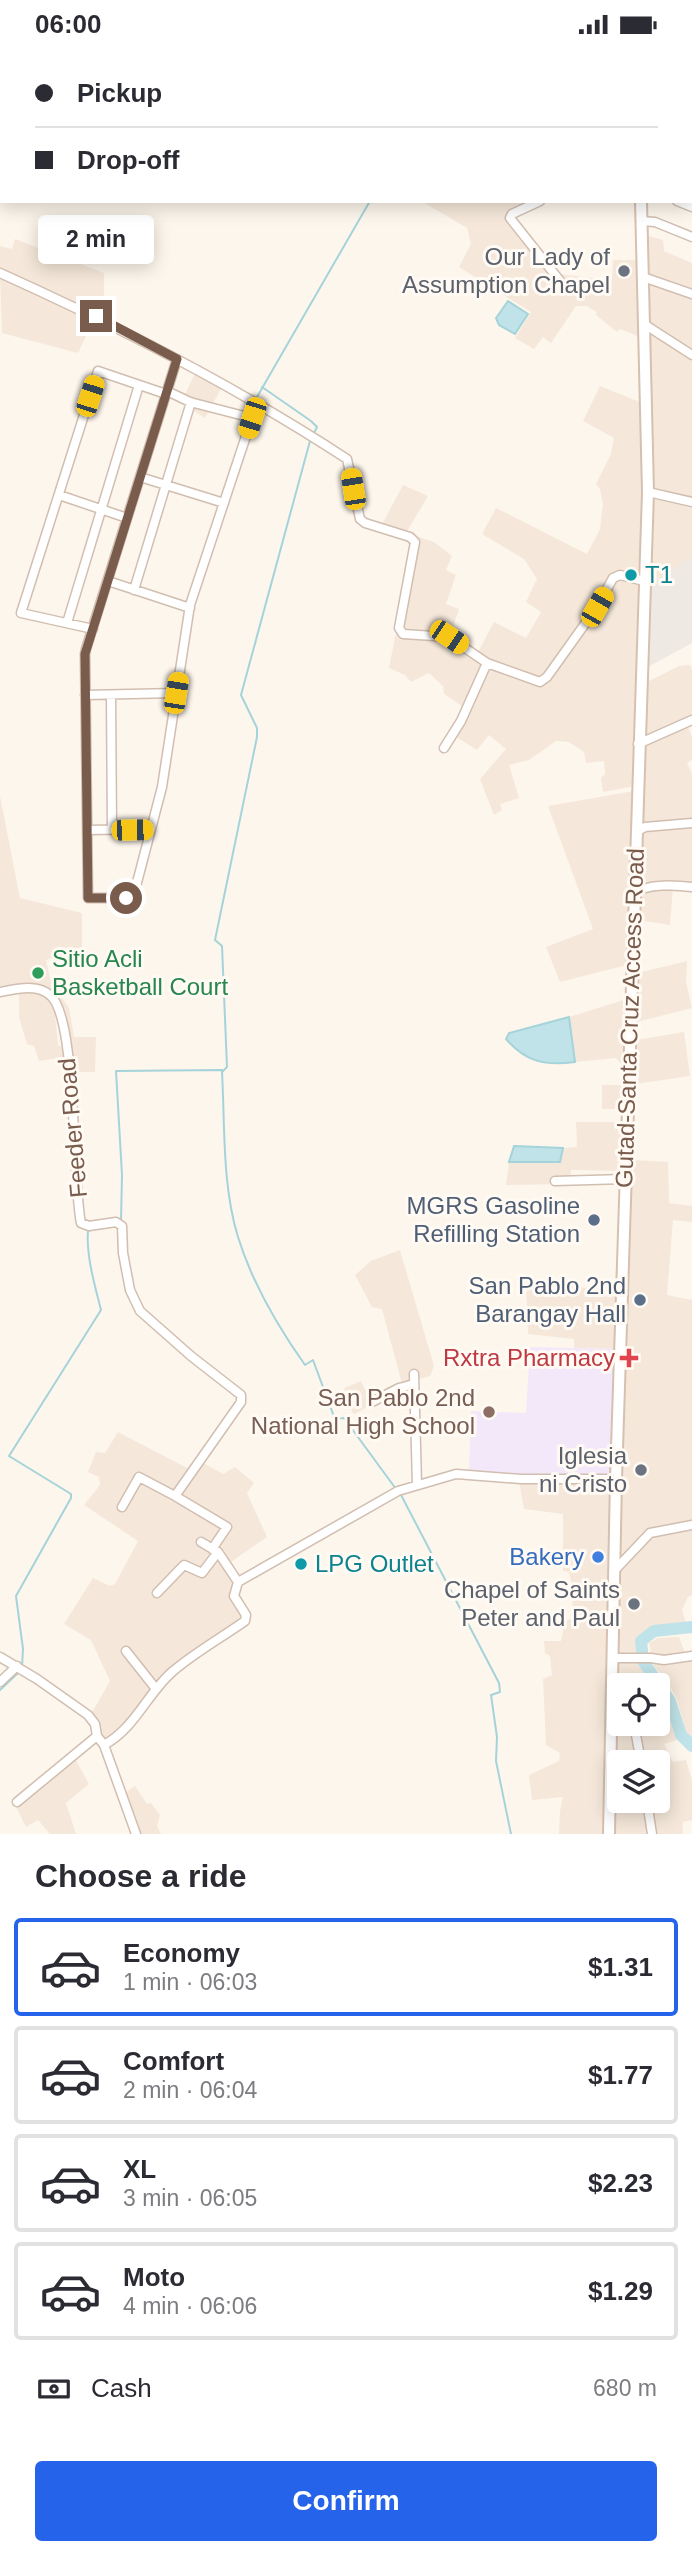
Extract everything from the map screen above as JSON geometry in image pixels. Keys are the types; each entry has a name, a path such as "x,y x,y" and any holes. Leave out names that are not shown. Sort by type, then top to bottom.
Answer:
{"main road":[{"name":"Gutad-Santa Cruz Access Road","path":"614,1673 616,1479 648,492 641,203"},
{"name":"Gutad-Santa Cruz Access Road","path":"609,1834 614,1736"}],"street":[{"path":"536,203 512,214 510,218 564,286"},
{"path":"641,221 655,222 692,237"},
{"path":"0,273 96,316 177,359 347,459 360,519 410,537 415,542 399,628 405,635 449,637 487,663 540,682 547,677 597,607 613,578 620,575 644,582"},
{"path":"642,277 692,294"},
{"path":"643,324 692,355"},
{"path":"93,629 21,613 98,371 167,392 191,402 252,418 190,608 162,787 134,894 126,898 88,898 85,654 93,629 108,581 140,477 167,392 177,359"},
{"path":"67,623 139,385"},
{"path":"134,590 191,402"},
{"path":"140,477 224,502"},
{"path":"648,492 692,502"},
{"path":"59,495 127,519"},
{"path":"108,581 190,608"},
{"path":"444,748 461,720 487,663"},
{"path":"85,695 176,693"},
{"path":"110,695 112,830"},
{"path":"638,744 692,720"},
{"path":"636,832 645,827 692,823"},
{"path":"87,830 151,829"},
{"path":"634,894 640,888 692,887"},
{"name":"Feeder Road","path":"0,992 33,988 46,992 57,1002 69,1063 81,1223 89,1226 116,1222 122,1226 123,1253 130,1290 140,1311 241,1395 241,1402 174,1496"},
{"path":"555,1181 625,1179"},
{"path":"414,1374 417,1485"},
{"path":"372,1402 399,1388 414,1384"},
{"path":"104,1745 141,1712 156,1689 172,1672 245,1621 246,1615 234,1596 238,1582 398,1491 456,1474 521,1479 616,1479"},
{"path":"122,1507 139,1477 227,1527 202,1573 184,1566 157,1593"},
{"path":"615,1570 650,1533 692,1525"},
{"path":"201,1542 215,1550 238,1582"},
{"path":"126,1651 156,1689"},
{"path":"613,1658 648,1657 664,1660 692,1656"},
{"path":"0,1657 88,1715 104,1745 136,1834"},
{"path":"0,1682 20,1668"},
{"path":"17,1802 97,1736"},
{"path":"649,1813 652,1834"}],"shaded area":[{"path":"425,203 531,203 511,213 563,287 569,286 557,274 612,280 613,260 639,260 640,337 620,329 617,332 596,315 597,312 586,306 576,306 551,343 543,337 534,349 515,338 531,312 459,267 471,244 467,228"},
{"path":"645,235 663,240 664,251 692,263 692,500 651,491"},
{"path":"15,239 104,273 104,302 98,315 0,271 0,246 12,249"},
{"path":"0,276 95,318 78,353 2,333"},
{"path":"196,371 223,385 205,418 181,403"},
{"path":"600,386 642,403 644,491 641,579 620,572 546,675 539,680 477,654 494,622 526,638 541,612 526,602 537,579 524,559 482,534 496,508 587,554 600,529 603,503 596,484 611,454 614,438 583,421"},
{"path":"403,485 428,496 406,533 381,526"},
{"path":"651,494 692,503 692,558 648,584"},
{"path":"415,536 434,542 452,556 446,570 456,575 446,604 459,609 450,635 402,632 417,541"},
{"path":"692,558 692,643 646,668 648,584"},
{"path":"621,576 642,582 635,786 603,792 601,778 605,774 604,761 586,763 584,752 569,742 556,741 529,760 509,765 519,798 500,804 502,810 494,815 480,779 506,749 489,735 477,750 450,733 462,706 444,694 443,686 429,673 411,682 405,675 389,668 397,627 398,632 449,639 480,661 542,683 614,579"},
{"path":"690,665 692,717 643,740 645,683 679,666"},
{"path":"687,725 692,737 692,760 687,763 692,774 692,821 641,827 643,745"},
{"path":"634,791 627,965 560,982 546,947 593,929 548,806"},
{"path":"0,796 20,898 82,913 82,948 46,960 51,982 69,1008 74,1037 96,1037 95,1072 70,1072 64,1027 48,991 0,990"},
{"path":"692,824 692,885 638,884 640,832"},
{"path":"673,888 670,925 638,920 641,890"},
{"path":"687,961 686,982 692,1008 637,1022 638,973"},
{"path":"19,990 32,990 45,995 54,1003 58,1045 66,1049 64,1057 39,1061 34,1046 27,1044 19,1017"},
{"path":"627,999 624,1067 616,1058 575,1062 569,1017"},
{"path":"684,1032 690,1076 636,1084 636,1040"},
{"path":"602,1085 624,1085 622,1109 602,1109"},
{"path":"576,1122 622,1122 621,1171 571,1170 570,1184 506,1185 509,1162 559,1162 563,1148 577,1147"},
{"path":"632,1160 668,1162 669,1203 692,1206 692,1222 673,1220 667,1295 692,1300 692,1521 649,1530 619,1561"},
{"path":"400,1250 434,1366 430,1376 402,1384 382,1309 372,1307 355,1275 371,1261"},
{"path":"526,1278 609,1292 619,1287 616,1349 574,1348 574,1339 528,1334"},
{"path":"530,1347 616,1349 612,1477 469,1475 471,1411 526,1413"},
{"path":"361,1381 372,1404 355,1414 344,1388"},
{"path":"118,1432 192,1469 173,1496 225,1528 216,1553 202,1572 184,1567 202,1575 218,1554 238,1583 233,1595 246,1618 157,1686 106,1745 90,1716 110,1681 91,1640 64,1624 93,1578 110,1586 115,1584 138,1541 84,1505 100,1485 99,1477 88,1472 96,1452 105,1453"},
{"path":"200,1461 223,1474 235,1467 254,1483 247,1493 267,1537 228,1564 215,1548 228,1526 177,1493"},
{"path":"613,1480 609,1673 607,1673 606,1834 559,1834 563,1797 532,1800 529,1775 559,1761 560,1753 546,1745 543,1679 552,1675 550,1656 545,1653 544,1641 561,1641 565,1621 573,1618 572,1585 569,1572 563,1571 563,1514 524,1509 519,1481"},
{"path":"692,1526 692,1595 688,1597 682,1610 687,1626 637,1636 636,1656 617,1656 619,1570 651,1534"},
{"path":"679,1637 685,1653 692,1652 692,1739 686,1732 677,1699 670,1686 670,1673 661,1673 654,1667 649,1643 658,1638"},
{"path":"617,1659 634,1659 644,1673 616,1673"},
{"path":"670,1722 677,1740 664,1744 667,1750 641,1750 639,1736 670,1736"},
{"path":"614,1736 635,1736 637,1750 614,1750"},
{"path":"72,1753 89,1784 66,1803 76,1834 50,1834 38,1820 26,1827 13,1801"},
{"path":"670,1756 673,1762 686,1760 692,1780 692,1820 683,1822 682,1834 654,1834 651,1813 670,1813"},
{"path":"135,1786 147,1804 151,1803 160,1815 157,1826 161,1834 138,1834 123,1794"},
{"path":"613,1813 647,1813 650,1834 612,1834"}],"water":[{"path":"508,301 528,314 515,334 499,325 496,318"},
{"path":"569,1017 575,1062 537,1061 521,1053 506,1039 509,1033"},
{"path":"514,1146 563,1148 560,1162 509,1162"}],"waterway":[{"path":"257,397 369,203"},
{"path":"262,387 311,421 317,427 314,433"},
{"path":"310,441 241,695 257,728 257,737 215,940 222,946 227,1067 222,1072 227,1176 238,1237 267,1304 305,1365 313,1360 336,1419 344,1418 396,1489"},
{"path":"121,1221 122,1175 116,1071 222,1070"},
{"path":"22,1667 23,1649 16,1596 71,1494 9,1456 101,1310 88,1251 88,1231 93,1229"},
{"path":"400,1493 499,1683 500,1692 491,1695 497,1737 496,1761 511,1834"},
{"path":"692,1627 654,1631 641,1641 643,1661 670,1701 681,1735 692,1746"},
{"path":"0,1690 19,1672"}],"place":[{"name":"Our Lady of Assumption Chapel","path":"624,271"},
{"name":"T1","path":"631,575"},
{"name":"Sitio Acli Basketball Court","path":"38,973"},
{"name":"MGRS Gasoline Refilling Station","path":"594,1220"},
{"name":"San Pablo 2nd Barangay Hall","path":"640,1300"},
{"name":"Rxtra Pharmacy","path":"629,1358"},
{"name":"San Pablo 2nd National High School","path":"489,1412"},
{"name":"Iglesia ni Cristo","path":"641,1470"},
{"name":"Bakery","path":"598,1557"},
{"name":"LPG Outlet","path":"301,1564"},
{"name":"Chapel of Saints Peter and Paul","path":"634,1604"}],"route":[{"path":"96,316 177,359 84,662 88,898 126,898"}]}
